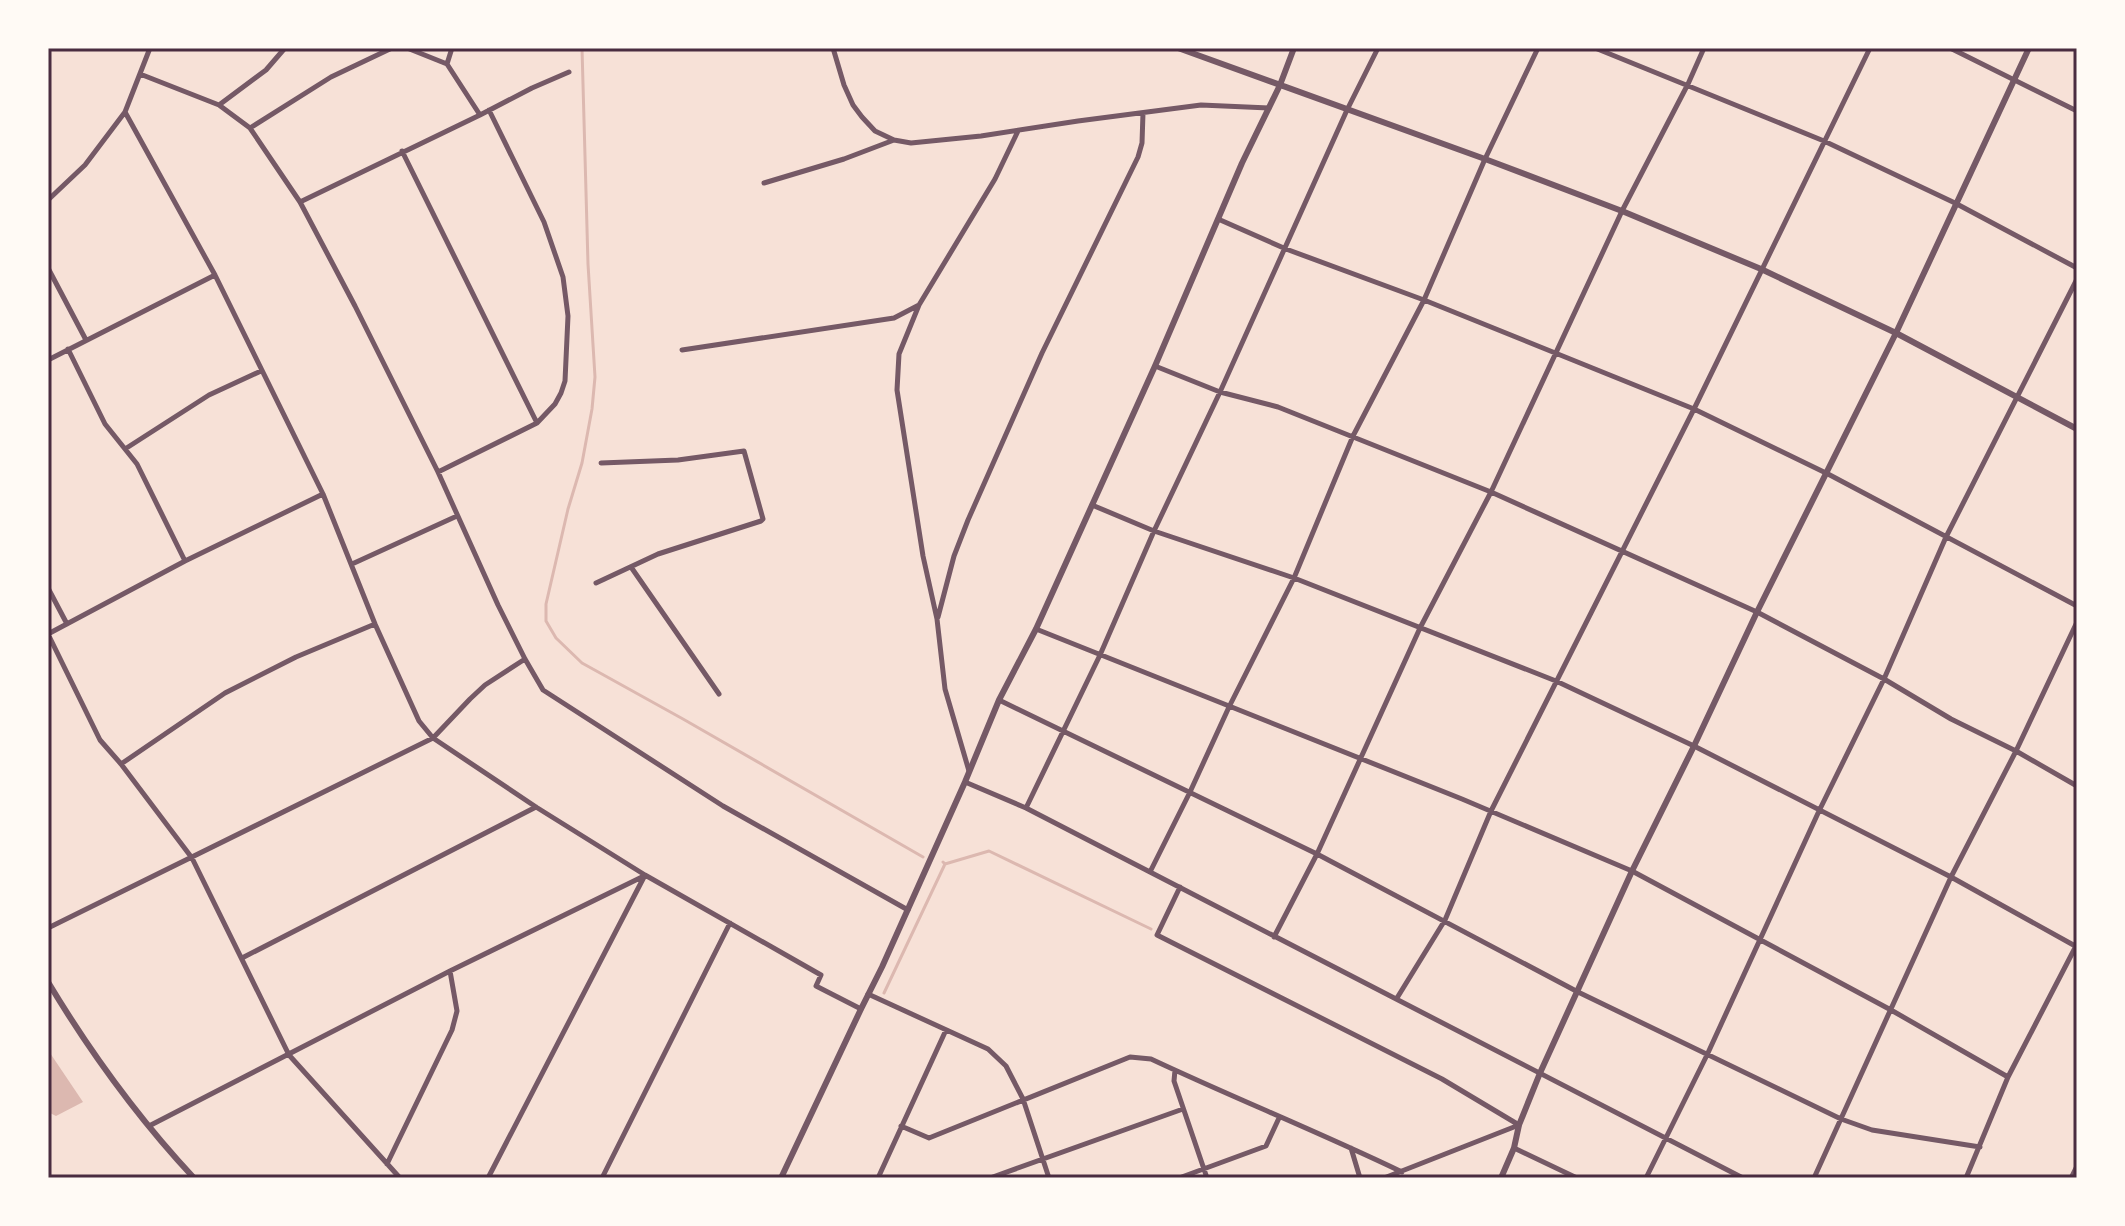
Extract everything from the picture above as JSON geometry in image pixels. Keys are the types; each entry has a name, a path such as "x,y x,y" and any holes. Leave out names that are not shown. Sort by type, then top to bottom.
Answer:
{"street":[{"path":"48,200 85,165 125,112 150,48"},
{"path":"219,105 266,70 285,48"},
{"path":"250,128 331,77 392,48"},
{"path":"407,48 447,64 480,115"},
{"path":"447,64 452,48"},
{"path":"833,48 853,105 875,131 894,140 911,143 1201,105 1269,108"},
{"path":"1178,48 1485,159 1622,211 1761,269 1896,333 2077,429"},
{"path":"781,1178 908,910 999,700 1036,629 1294,48"},
{"path":"1026,808 1100,655 1154,531 1378,48"},
{"path":"1150,872 1294,578 1353,436 1424,300 1485,159 1538,48"},
{"path":"1595,48 1824,141 1955,203 2077,268"},
{"path":"1274,937 1317,854 1420,628 1491,492 1622,211 1704,48"},
{"path":"1397,998 1445,920 1491,811 1694,409 1870,48"},
{"path":"1950,48 2077,111"},
{"path":"1501,1178 1540,1073 1632,871 1757,612 1828,474 2029,48"},
{"path":"300,202 569,72"},
{"path":"140,74 219,105 250,128 300,202 349,293 438,472 525,659 543,690 723,806 908,910"},
{"path":"438,472 537,423 555,404 565,381 568,316 563,277 544,222 489,110"},
{"path":"125,112 215,275 323,494 375,624 419,721 433,738 536,807 645,875 821,975 816,986 861,1009"},
{"path":"937,619 954,556 968,520 1042,353 1138,157 1143,113"},
{"path":"969,772 945,689 937,619 923,556 897,390 899,354 919,305 995,179 1018,131"},
{"path":"764,183 894,140"},
{"path":"402,151 537,423"},
{"path":"1218,219 1286,249 1424,300 1694,409 1828,474 2077,606"},
{"path":"48,268 86,340"},
{"path":"48,360 215,275"},
{"path":"1646,1178 1884,679 1946,537 2077,279"},
{"path":"682,350 894,318 919,305"},
{"path":"68,349 105,424 137,464 185,561"},
{"path":"1155,366 1220,392 1278,407 1353,436 1491,492 1621,550 1757,612 2077,786"},
{"path":"125,449 209,395 261,371"},
{"path":"596,583 658,554 763,519 744,451 678,460 601,463"},
{"path":"323,494 185,561 48,634 100,740 192,858 289,1055 400,1178"},
{"path":"1092,505 1154,531 1294,578 1556,681 1694,746 2077,945 2008,1077 1966,1178"},
{"path":"352,564 457,516"},
{"path":"631,567 719,694"},
{"path":"48,588 67,624"},
{"path":"1814,1178 1951,877 2016,751 2077,622"},
{"path":"121,764 225,693 296,657 375,624"},
{"path":"1036,629 1491,811 1632,871 1891,1010 2008,1077"},
{"path":"48,928 433,738 485,685 525,659"},
{"path":"999,700 1317,854 1578,992 1841,1119 1872,1130 1980,1147"},
{"path":"965,782 1026,808 1743,1178"},
{"path":"242,958 536,807"},
{"path":"149,1126 645,875"},
{"path":"488,1178 645,875"},
{"path":"1180,887 1157,935 1442,1079 1519,1125"},
{"path":"602,1178 730,923"},
{"path":"387,1164 452,1030 457,1011 450,971"},
{"path":"48,982 126,1100 194,1178"},
{"path":"868,994 988,1049 1006,1066 1023,1099 1049,1178"},
{"path":"878,1178 946,1030"},
{"path":"901,1126 929,1138 1130,1057 1151,1059 1402,1172"},
{"path":"1175,1070 1174,1081 1207,1178"},
{"path":"990,1178 1183,1109"},
{"path":"1179,1178 1266,1146 1279,1118"},
{"path":"1384,1178 1519,1125"},
{"path":"1351,1147 1360,1178"},
{"path":"1514,1148 1577,1178"},
{"path":"2071,1178 2077,1166"}],"shaded area":[{"path":"48,1050 83,1102 56,1116 48,1112"}],"waterway":[{"path":"582,48 588,264 595,377 582,463 546,604 546,621 556,638 582,663 923,857"},
{"path":"945,864 989,851 1151,929"},
{"path":"884,993 945,864 943,862"}]}
